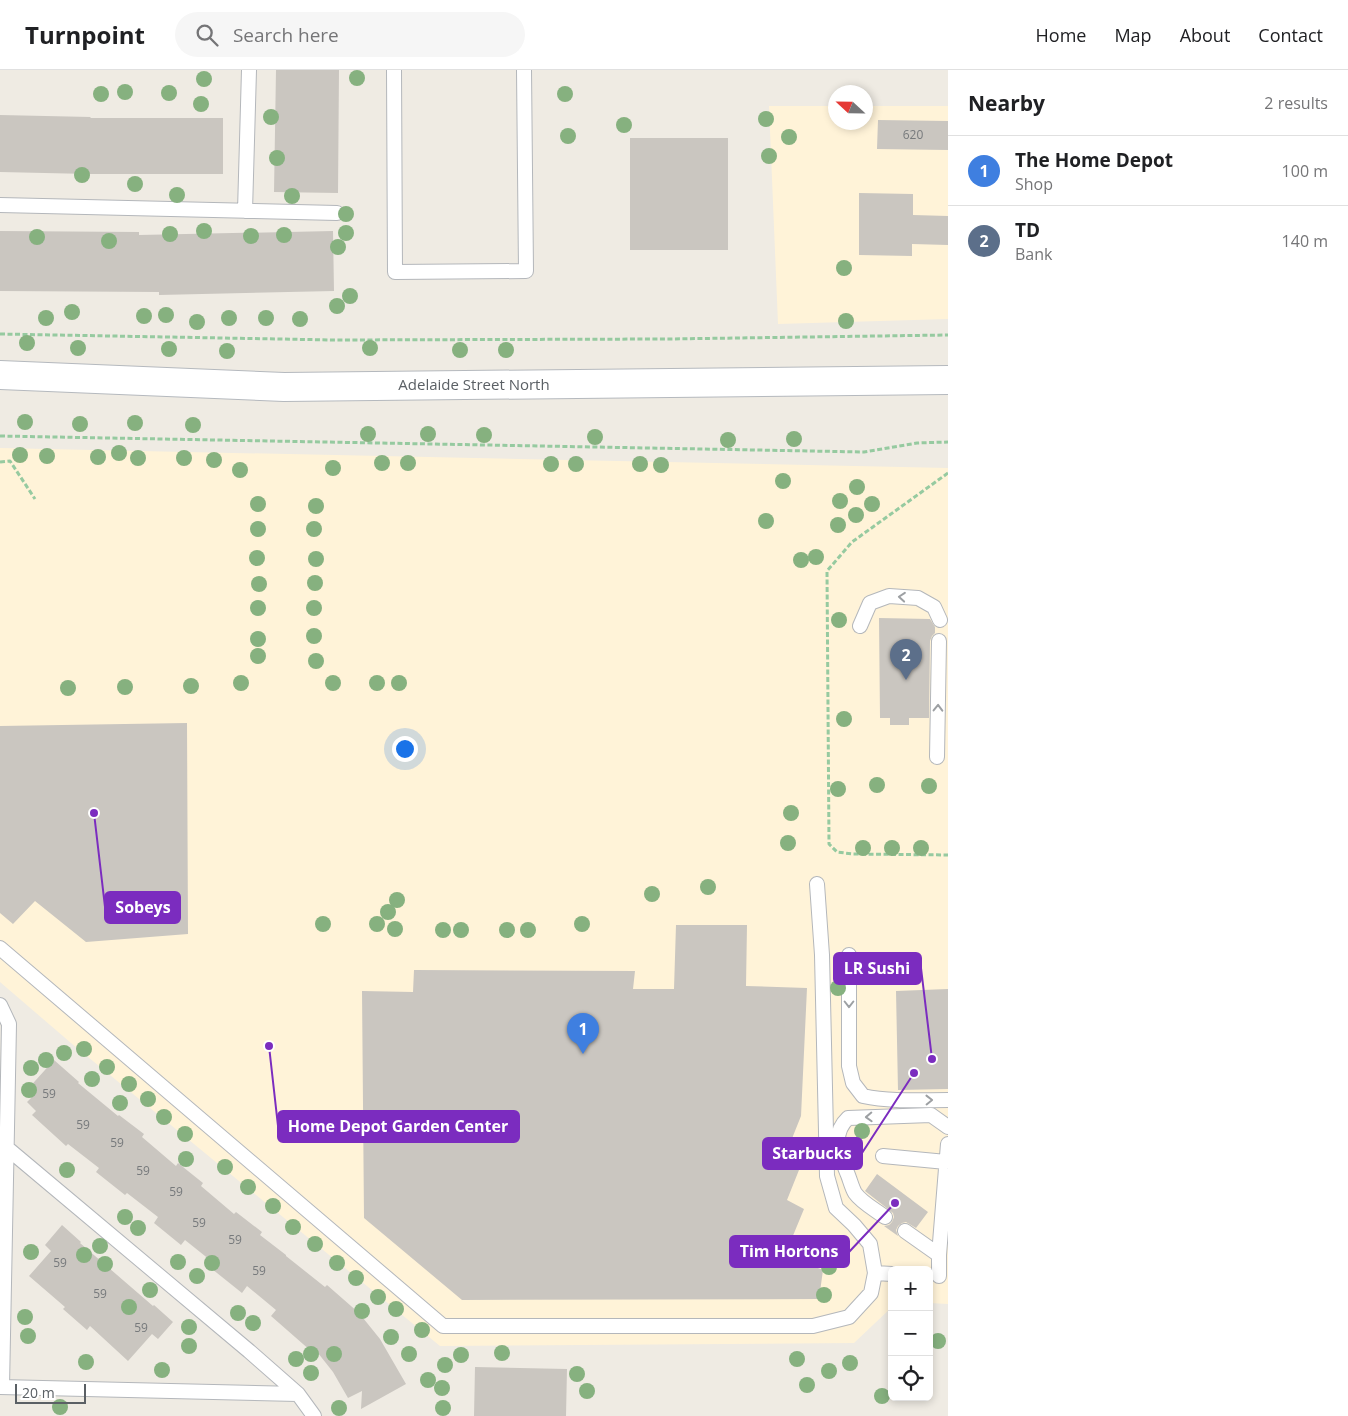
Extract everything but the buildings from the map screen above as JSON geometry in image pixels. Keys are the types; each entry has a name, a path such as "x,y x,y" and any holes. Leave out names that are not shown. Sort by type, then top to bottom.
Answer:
{"main road":[{"name":"Adelaide Street North","path":"0,375 284,387 948,380"}],"lane":[{"path":"245,211 249,70"},
{"path":"394,70 395,272 405,272 526,271 524,70"},
{"path":"0,205 337,213"},
{"path":"860,626 870,603 889,596 918,598 934,607 940,620"},
{"path":"937,757 939,641"},
{"path":"0,948 443,1326 813,1326 849,1316 871,1293 875,1273 870,1244 836,1208 827,1176 822,955 818,884"},
{"path":"849,956 849,1066 853,1083 863,1096 875,1099 948,1100"},
{"path":"0,1005 8,1024 1,1387 298,1394"},
{"path":"886,1217 865,1202 855,1192 839,1153 838,1133 842,1123 848,1118 931,1114 948,1127"},
{"path":"939,1276 948,1144"},
{"path":"6,1148 242,1345 298,1394 314,1416"},
{"path":"883,1156 946,1162"},
{"path":"905,1231 939,1255"},
{"path":"875,1273 888,1274"}],"path":[{"path":"0,334 334,340 668,339 948,335"},
{"path":"0,436 864,452 917,443 948,442"},
{"path":"0,462 10,462 35,499"},
{"path":"948,473 852,542 827,571 829,844 836,852 853,854 948,855"}],"shaded area":[{"path":"769,106 828,106 828,130 873,130 873,106 948,106 948,319 778,324"},
{"path":"0,448 948,468 948,1304 933,1303 933,1266 888,1266 888,1311 854,1343 440,1346 71,1043 0,982"}],"place":[{"name":"TD","path":"906,680"},
{"name":"Sobeys","path":"94,813"},
{"name":"Home Depot Garden Center","path":"269,1046"},
{"name":"The Home Depot","path":"583,1054"},
{"name":"LR Sushi","path":"932,1059"},
{"name":"Starbucks","path":"914,1073"},
{"name":"Tim Hortons","path":"895,1203"}]}
